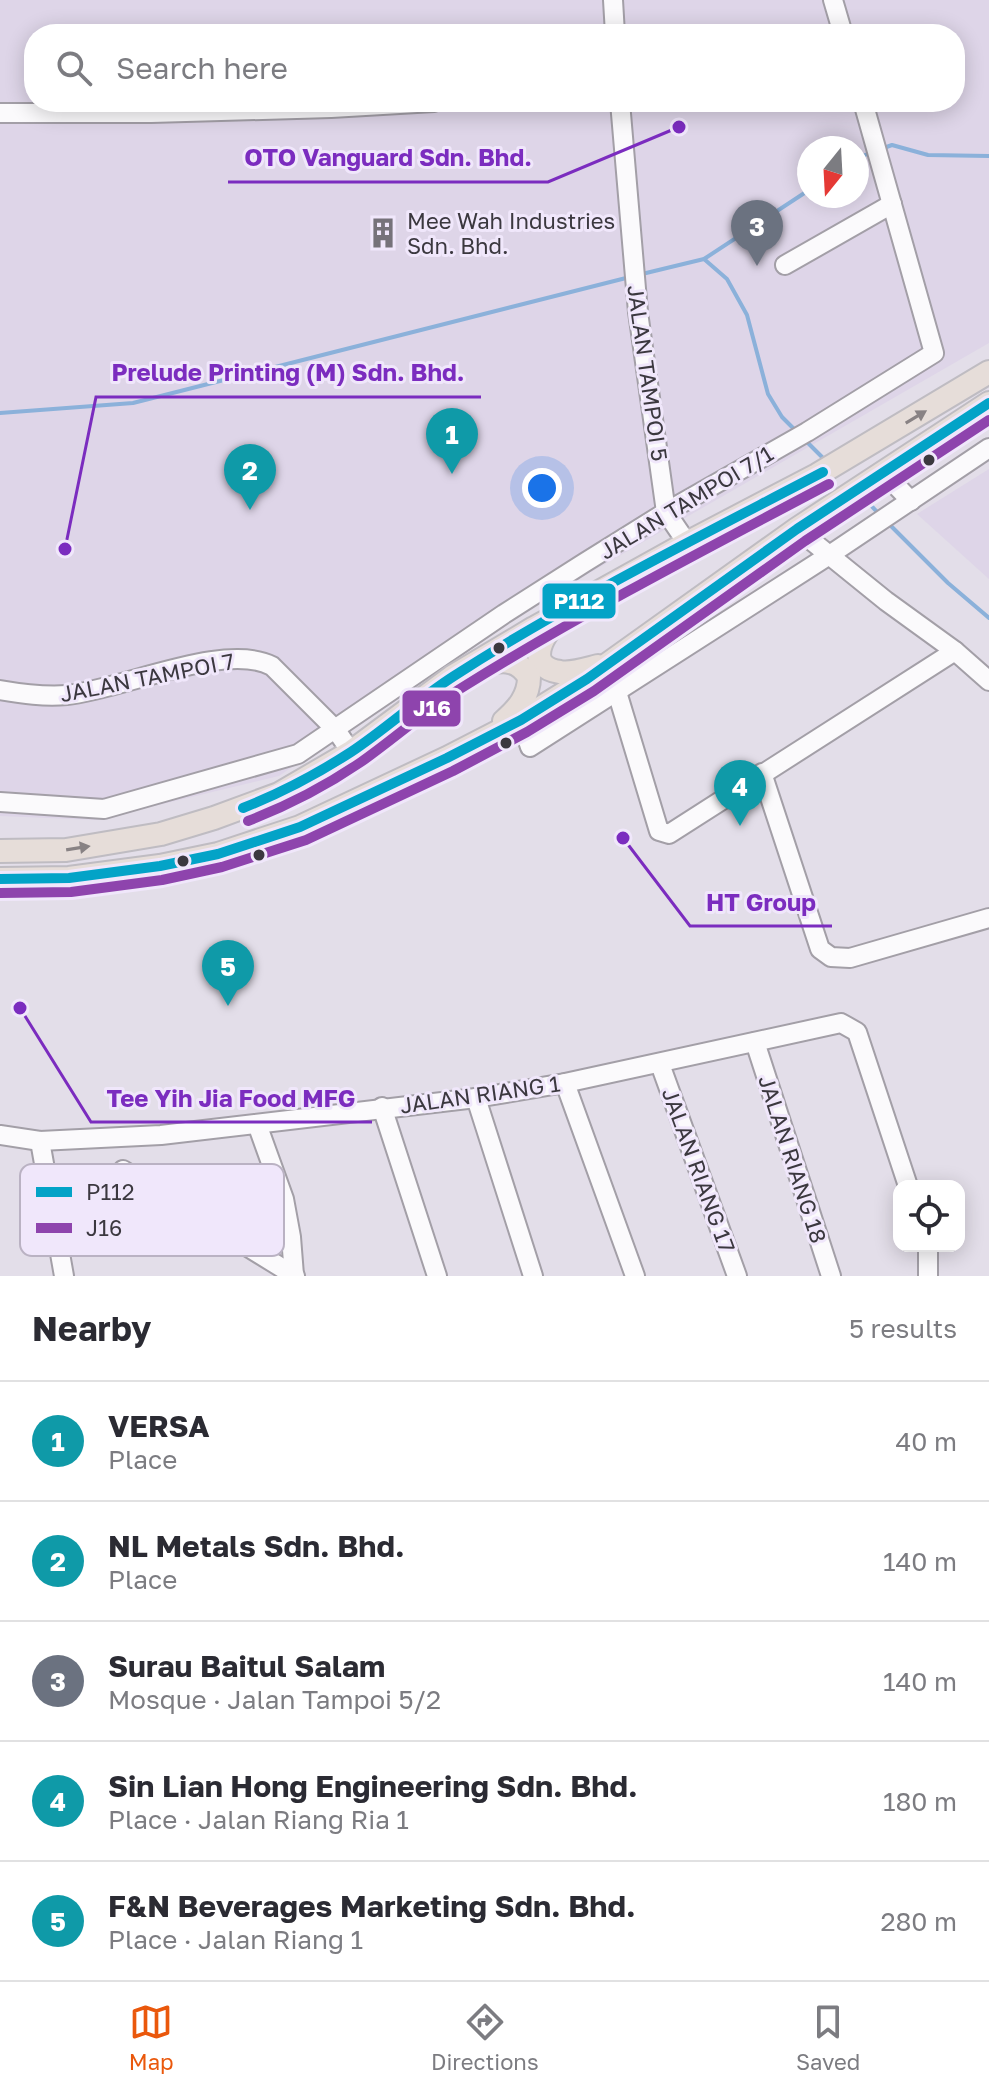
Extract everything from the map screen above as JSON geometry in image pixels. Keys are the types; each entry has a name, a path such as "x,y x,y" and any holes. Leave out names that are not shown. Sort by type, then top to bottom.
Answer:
{"main road":[{"path":"0,851 66,850 161,834 279,794 351,752 452,677 687,543 817,475 989,372"},
{"path":"0,879 69,878 160,866 218,854 300,827 521,720 607,664 797,529 988,405"},
{"path":"568,609 542,638 538,652 540,659 546,666 562,673 607,664"},
{"path":"452,677 496,661 518,664 529,677 523,701 482,739"}],"street":[{"path":"613,0 614,24"},
{"path":"833,0 840,24"},
{"path":"0,113 187,112"},
{"name":"JALAN TAMPOI 5","path":"621,112 636,291 666,512 687,543"},
{"path":"785,265 891,200 866,112"},
{"name":"JALAN TAMPOI 7/1","path":"0,802 104,809 298,754 556,581 934,353 891,200"},
{"path":"521,720 530,747 831,554 989,448"},
{"path":"874,478 903,506"},
{"path":"797,529 886,601 955,651 989,681"},
{"path":"556,581 568,609"},
{"path":"617,692 659,831 669,834 955,651"},
{"name":"JALAN TAMPOI 7","path":"0,690 32,696 70,695 230,657 261,660 272,666 336,730 351,752"},
{"path":"762,773 820,949 831,957 850,958 989,918"},
{"name":"JALAN RIANG 1","path":"0,1135 40,1141 161,1135 476,1098 660,1064 841,1023 857,1032 906,1180"},
{"name":"JALAN RIANG 18","path":"755,1042 831,1276"},
{"name":"JALAN RIANG 17","path":"660,1064 737,1276"},
{"path":"565,1083 635,1276"},
{"path":"476,1098 533,1276"},
{"path":"382,1107 437,1276"},
{"path":"257,1124 271,1164"},
{"path":"40,1141 44,1164"},
{"path":"284,1199 295,1276"},
{"path":"928,1252 928,1276"},
{"path":"60,1256 64,1276"},
{"path":"263,1256 295,1276"}],"shaded area":[{"path":"0,0 989,0 989,343 572,583 434,670 279,776 96,820 0,816"},
{"path":"989,469 989,579 917,514"}],"waterway":[{"path":"881,149 892,145 928,155 989,156"},
{"path":"869,154 873,152"},
{"path":"642,274 704,259 797,198"},
{"path":"704,259 727,279 747,315 768,394 782,417 798,433"},
{"path":"0,413 133,403 630,277"},
{"path":"804,439 826,461"},
{"path":"861,495 880,515"},
{"path":"889,524 948,583 989,618"}],"transit line":[{"name":"P112","path":"0,879 69,878 160,866 218,854 300,827 447,758 521,720 587,679 797,529 989,403"},
{"name":"J16","path":"0,893 71,892 162,880 222,867 306,840 453,771 527,732 594,691 805,541 989,420"},
{"name":"P112","path":"243,808 338,760 441,685 544,621 823,472"},
{"name":"J16","path":"248,821 334,779 450,696 553,633 829,484"}],"place":[{"name":"OTO Vanguard Sdn. Bhd.","path":"679,127"},
{"name":"Mee Wah Industries Sdn. Bhd.","path":"383,233"},
{"name":"Surau Baitul Salam","path":"757,266"},
{"name":"VERSA","path":"452,474"},
{"name":"NL Metals Sdn. Bhd.","path":"250,510"},
{"name":"Prelude Printing (M) Sdn. Bhd.","path":"65,549"},
{"name":"Sin Lian Hong Engineering Sdn. Bhd.","path":"740,826"},
{"name":"HT Group","path":"623,838"},
{"name":"F&N Beverages Marketing Sdn. Bhd.","path":"228,1006"},
{"name":"Tee Yih Jia Food MFG","path":"20,1008"}]}
